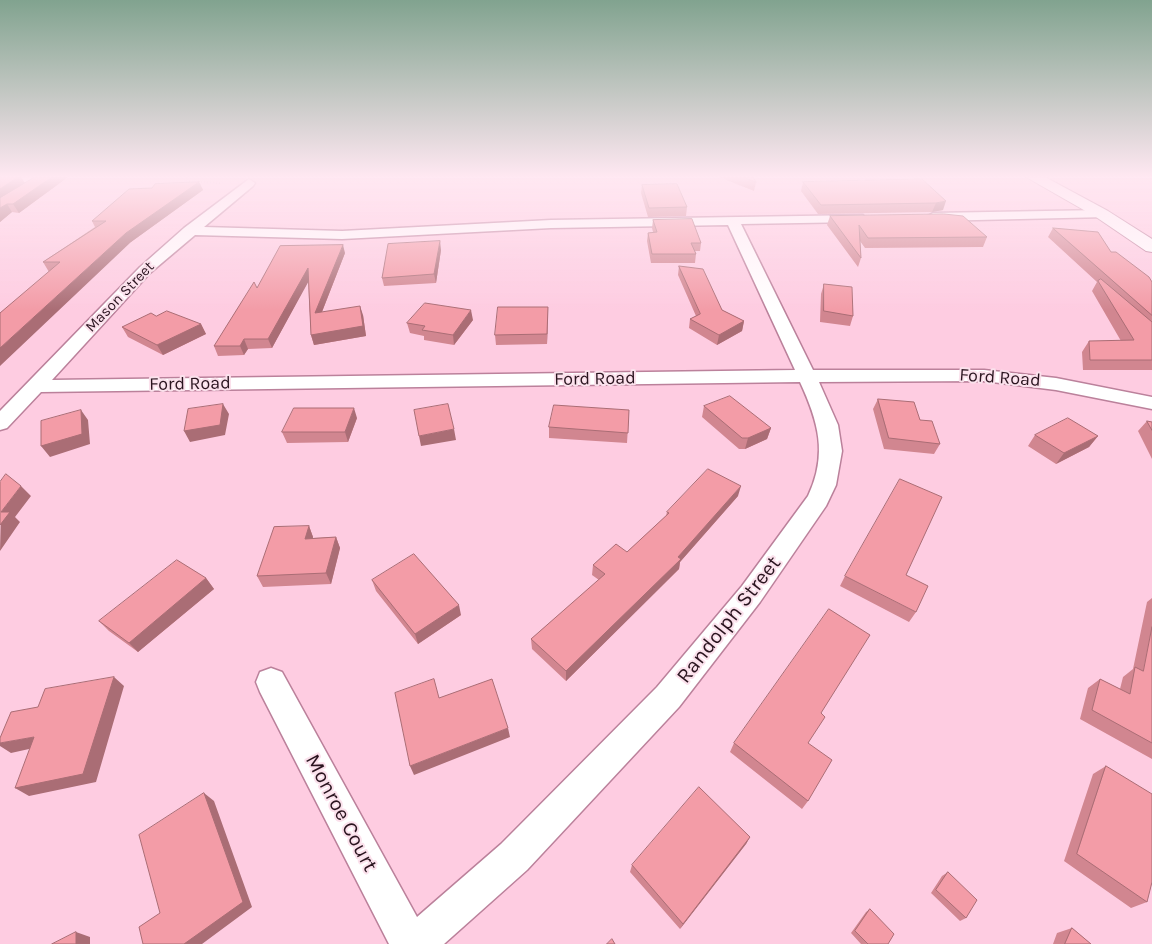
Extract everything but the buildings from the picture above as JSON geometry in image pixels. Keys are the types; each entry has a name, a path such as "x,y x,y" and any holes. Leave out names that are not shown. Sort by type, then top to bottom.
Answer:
{"street":[{"name":"Mason Street","path":"0,423 145,270 201,221"},
{"path":"189,231 342,235 551,224 730,221"},
{"name":"Randolph Street","path":"415,944 514,857 668,697 751,594 818,500 829,466 829,434 822,408 733,221"},
{"path":"1113,221 1152,247"},
{"name":"Ford Road","path":"35,386 806,376 997,376 1070,385 1152,403"},
{"name":"Monroe Court","path":"271,682 410,944"}]}
